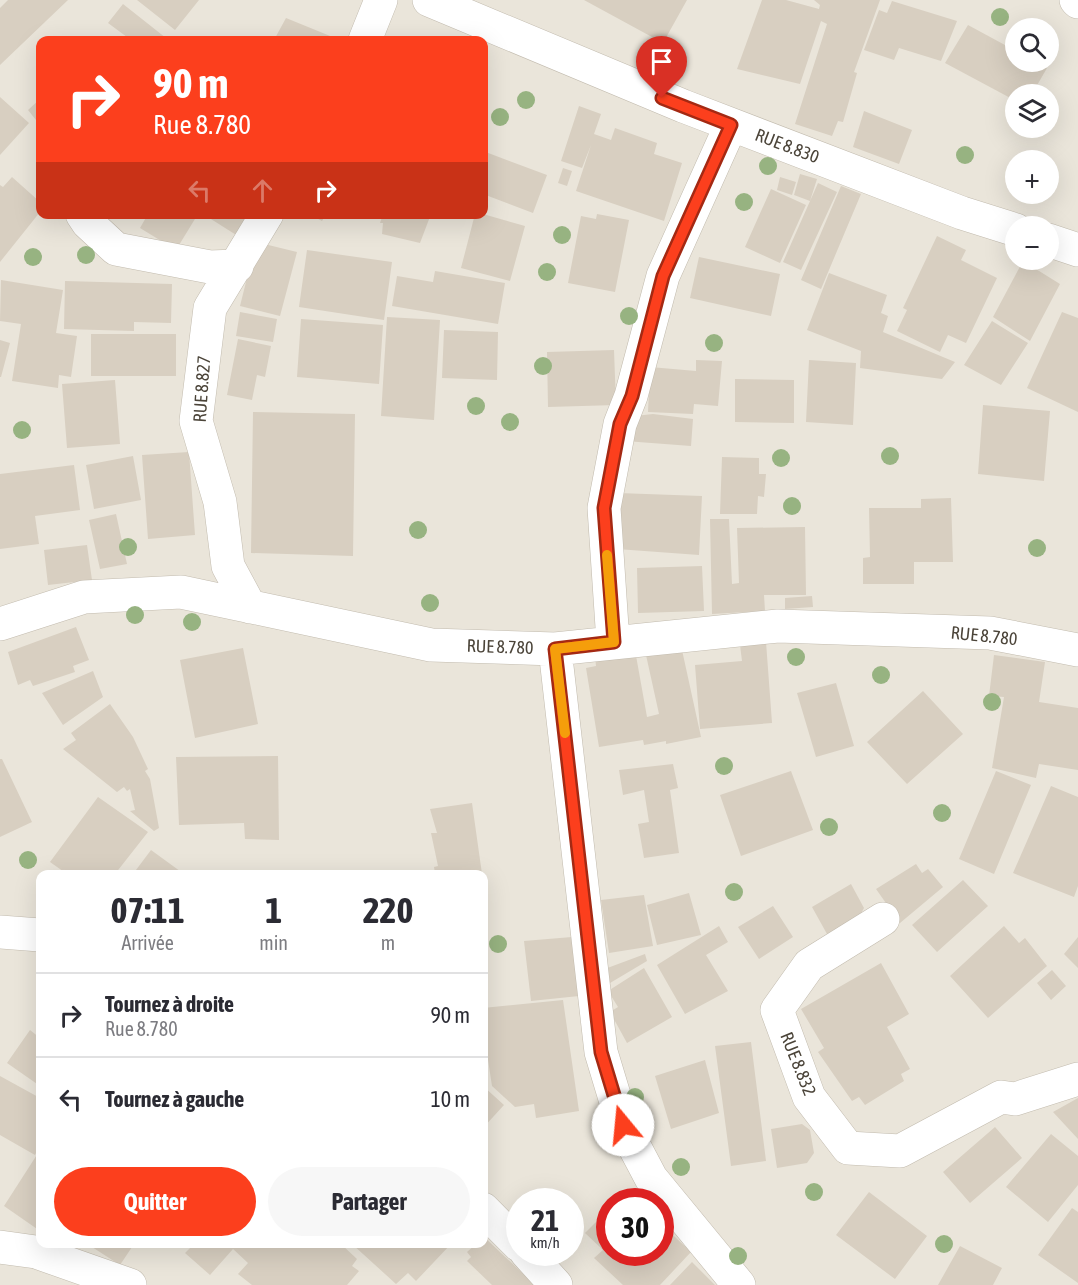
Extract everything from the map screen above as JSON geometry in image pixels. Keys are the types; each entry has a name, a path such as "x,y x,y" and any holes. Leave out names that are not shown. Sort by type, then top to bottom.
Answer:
{"street":[{"path":"367,36 381,0"},
{"name":"RUE 8.830","path":"429,0 731,125 962,213 1005,227"},
{"path":"614,642 604,508 620,424 632,396 663,276 731,125"},
{"path":"85,219 116,249 210,267 237,266"},
{"name":"RUE 8.827","path":"250,607 228,566 220,502 196,421 210,308 264,219"},
{"path":"1059,244 1078,250"},
{"name":"RUE 8.780","path":"0,624 84,597 181,592 431,645 555,649 778,626 990,633 1078,650"},
{"path":"555,649 601,1052 623,1125 651,1178 739,1285"},
{"name":"RUE 8.832","path":"883,920 809,965 777,1010 809,1097 848,1148 900,1151 1001,1097 1016,1099 1070,1080 1078,1080"},
{"path":"0,932 36,936"},
{"path":"488,1214 506,1232"},
{"path":"0,1247 36,1252 130,1285"},
{"path":"539,1266 556,1285"}],"shaded area":[{"path":"0,0 1078,0 1078,1285 0,1285"}],"building":[{"path":"8,0 68,0 0,65 0,8"},
{"path":"137,0 199,0 175,30"},
{"path":"584,0 687,0 663,43"},
{"path":"762,0 786,0 819,9 820,5 814,0 880,0 854,72 857,73 843,122 838,121 832,136 795,124 827,24 821,21 800,84 737,69"},
{"path":"892,1 957,21 941,61 899,48 894,60 864,50 879,10 887,13"},
{"path":"123,4 163,36 126,36 108,23"},
{"path":"286,18 330,36 276,36"},
{"path":"968,25 1005,45 1005,72 1045,72 1038,84 1005,84 1005,95 945,63"},
{"path":"0,97 29,123 0,155"},
{"path":"36,103 36,120 28,110"},
{"path":"579,106 601,114 594,134 611,140 615,128 657,143 654,154 682,163 664,221 576,191 591,145 582,168 561,161"},
{"path":"864,111 912,130 899,164 853,147"},
{"path":"488,153 547,175 533,213 488,196"},
{"path":"563,168 572,171 567,186 558,183"},
{"path":"800,174 817,179 810,201 794,195"},
{"path":"12,177 36,198 36,217 0,262 0,185 3,187"},
{"path":"780,177 796,182 792,195 777,190"},
{"path":"818,183 837,192 801,270 783,262"},
{"path":"841,186 861,194 821,289 801,280"},
{"path":"771,189 806,205 780,263 745,247"},
{"path":"597,214 629,220 615,292 568,283 581,216 596,219"},
{"path":"488,215 525,226 510,281 461,268 474,219 488,219"},
{"path":"145,219 195,219 176,250 140,228"},
{"path":"211,219 252,219 241,238"},
{"path":"381,219 429,219 420,243 382,234 383,223 380,223"},
{"path":"937,236 966,250 961,260 997,278 966,343 948,335 940,352 897,331 907,310 903,308"},
{"path":"256,242 297,252 280,316 240,306"},
{"path":"307,250 392,262 384,320 299,307"},
{"path":"699,257 780,274 771,316 690,298"},
{"path":"1018,270 1037,270 1060,284 1030,341 993,317"},
{"path":"435,271 505,283 498,324 392,306 397,276 433,282"},
{"path":"829,273 887,295 881,313 888,316 883,332 955,362 942,379 860,368 861,351 807,330"},
{"path":"1,280 63,290 56,333 77,336 71,377 59,375 58,388 12,381 21,324 0,321"},
{"path":"65,281 172,284 171,323 134,322 134,331 64,329"},
{"path":"240,312 277,319 273,342 236,336"},
{"path":"1062,312 1078,318 1078,412 1027,388"},
{"path":"387,317 440,320 434,420 381,416"},
{"path":"301,319 383,325 379,384 297,377"},
{"path":"992,321 1028,343 1001,385 964,365"},
{"path":"444,330 498,332 497,380 442,378"},
{"path":"91,334 176,334 176,376 91,376"},
{"path":"238,339 271,346 265,377 257,375 252,400 227,395"},
{"path":"0,340 10,343 1,377 0,377"},
{"path":"614,350 616,405 548,407 547,352"},
{"path":"696,360 722,361 718,406 694,404 693,414 648,412 650,367 696,371"},
{"path":"809,360 856,363 853,425 806,422"},
{"path":"735,379 794,380 794,423 735,422"},
{"path":"115,380 120,444 67,448 62,384"},
{"path":"983,405 1050,411 1044,481 978,474"},
{"path":"253,412 355,414 353,556 251,553"},
{"path":"653,414 693,419 691,446 625,441 626,417"},
{"path":"189,452 195,535 148,539 142,455"},
{"path":"133,456 141,500 94,509 86,465"},
{"path":"722,457 759,458 759,474 766,474 764,497 758,496 757,514 720,514"},
{"path":"74,465 80,510 35,516 39,544 0,549 0,474"},
{"path":"618,493 702,496 699,555 617,549"},
{"path":"951,498 953,562 914,562 914,584 863,584 863,558 870,557 869,508 921,508 921,499"},
{"path":"116,514 127,564 100,569 89,520"},
{"path":"710,519 729,519 732,584 739,583 737,528 805,527 806,595 764,595 765,611 712,614"},
{"path":"87,545 92,580 48,585 44,550"},
{"path":"702,566 704,611 638,613 637,568"},
{"path":"812,596 813,607 785,609 785,598"},
{"path":"76,627 89,660 73,666 75,672 33,686 30,680 18,685 8,652"},
{"path":"766,642 772,723 700,729 695,665 742,661 740,645"},
{"path":"243,648 258,724 195,738 180,660"},
{"path":"635,650 647,717 659,714 646,655 682,650 701,737 666,744 666,741 644,745 643,740 599,747 586,668 596,666 595,657"},
{"path":"994,655 1045,662 1039,702 1078,708 1078,770 1039,764 1036,778 992,768 1004,697 989,696"},
{"path":"93,671 103,697 63,725 42,693"},
{"path":"836,683 854,746 816,757 797,693"},
{"path":"923,691 963,734 907,784 867,742"},
{"path":"110,704 133,737 148,769 145,771 150,779 159,828 154,831 130,811 135,810 130,789 127,791 124,787 117,792 63,749 76,740 71,733"},
{"path":"278,756 279,840 245,839 244,823 179,825 176,757"},
{"path":"0,759 32,822 0,837"},
{"path":"673,764 678,788 670,790 679,853 644,858 638,824 649,822 644,790 623,795 619,770"},
{"path":"791,771 813,830 741,856 720,795"},
{"path":"996,771 1031,785 994,874 959,859"},
{"path":"1051,786 1078,797 1078,886 1074,897 1013,873"},
{"path":"98,797 148,832 118,870 61,870 50,862"},
{"path":"472,803 481,870 434,870 434,867 438,866 431,833 437,833 430,809"},
{"path":"151,850 178,870 136,870"},
{"path":"916,864 922,873 928,869 943,887 900,923 876,889"},
{"path":"963,880 988,906 937,952 912,925"},
{"path":"851,884 864,908 859,917 827,934 812,907"},
{"path":"689,893 701,935 657,945 647,905"},
{"path":"644,895 653,946 609,953 601,900"},
{"path":"773,906 793,937 759,959 738,927"},
{"path":"719,926 728,942 706,955 728,991 685,1014 657,965"},
{"path":"1004,926 1019,943 1025,938 1047,966 988,1018 950,976"},
{"path":"572,937 579,996 531,1001 524,941"},
{"path":"1078,937 1078,968 1064,954"},
{"path":"645,954 647,961 605,986 602,970"},
{"path":"881,963 909,1014 887,1027 910,1069 901,1074 904,1081 865,1105 859,1097 852,1101 818,1052 824,1048 801,1009"},
{"path":"644,968 672,1017 627,1043 610,1012 618,1007 608,991"},
{"path":"1052,970 1066,986 1051,1000 1037,983"},
{"path":"563,1000 579,1111 536,1118 534,1104 515,1107 492,1086 488,1060 488,1008"},
{"path":"30,1030 36,1035 36,1083 7,1063"},
{"path":"751,1042 766,1161 731,1166 715,1046"},
{"path":"705,1060 719,1113 671,1129 655,1076"},
{"path":"0,1076 36,1096 35,1155 0,1135"},
{"path":"488,1091 504,1105 488,1123"},
{"path":"1078,1098 1078,1139 1053,1112"},
{"path":"802,1124 810,1130 814,1153 807,1163 777,1168 771,1129"},
{"path":"995,1127 1022,1158 970,1203 943,1172"},
{"path":"1051,1134 1078,1156 1078,1185 1048,1222 1006,1187"},
{"path":"36,1156 36,1228 4,1206"},
{"path":"869,1192 927,1236 895,1279 836,1235"},
{"path":"1072,1208 1078,1212 1078,1283 1038,1255"},
{"path":"596,1222 596,1243 585,1233"},
{"path":"674,1236 691,1252 660,1285 623,1285 603,1266 674,1266"},
{"path":"488,1241 506,1258 506,1266 515,1266 535,1285 492,1285 467,1261 471,1257 467,1252 472,1248 488,1248"},
{"path":"960,1246 1002,1268 993,1285 938,1285"},
{"path":"94,1248 131,1248 120,1265"},
{"path":"190,1248 345,1248 357,1259 352,1266 359,1271 347,1285 252,1285 238,1274 248,1263 233,1249 210,1275 185,1253"},
{"path":"356,1248 447,1248 416,1281 408,1273 396,1284"},
{"path":"692,1262 715,1285 670,1285"}],"slow traffic":[{"path":"565,733 555,649 614,642 607,555"}],"route":[{"path":"623,1125 601,1052 555,649 614,642 604,508 615,444 620,424 632,396 663,276 731,125 662,98"}]}
